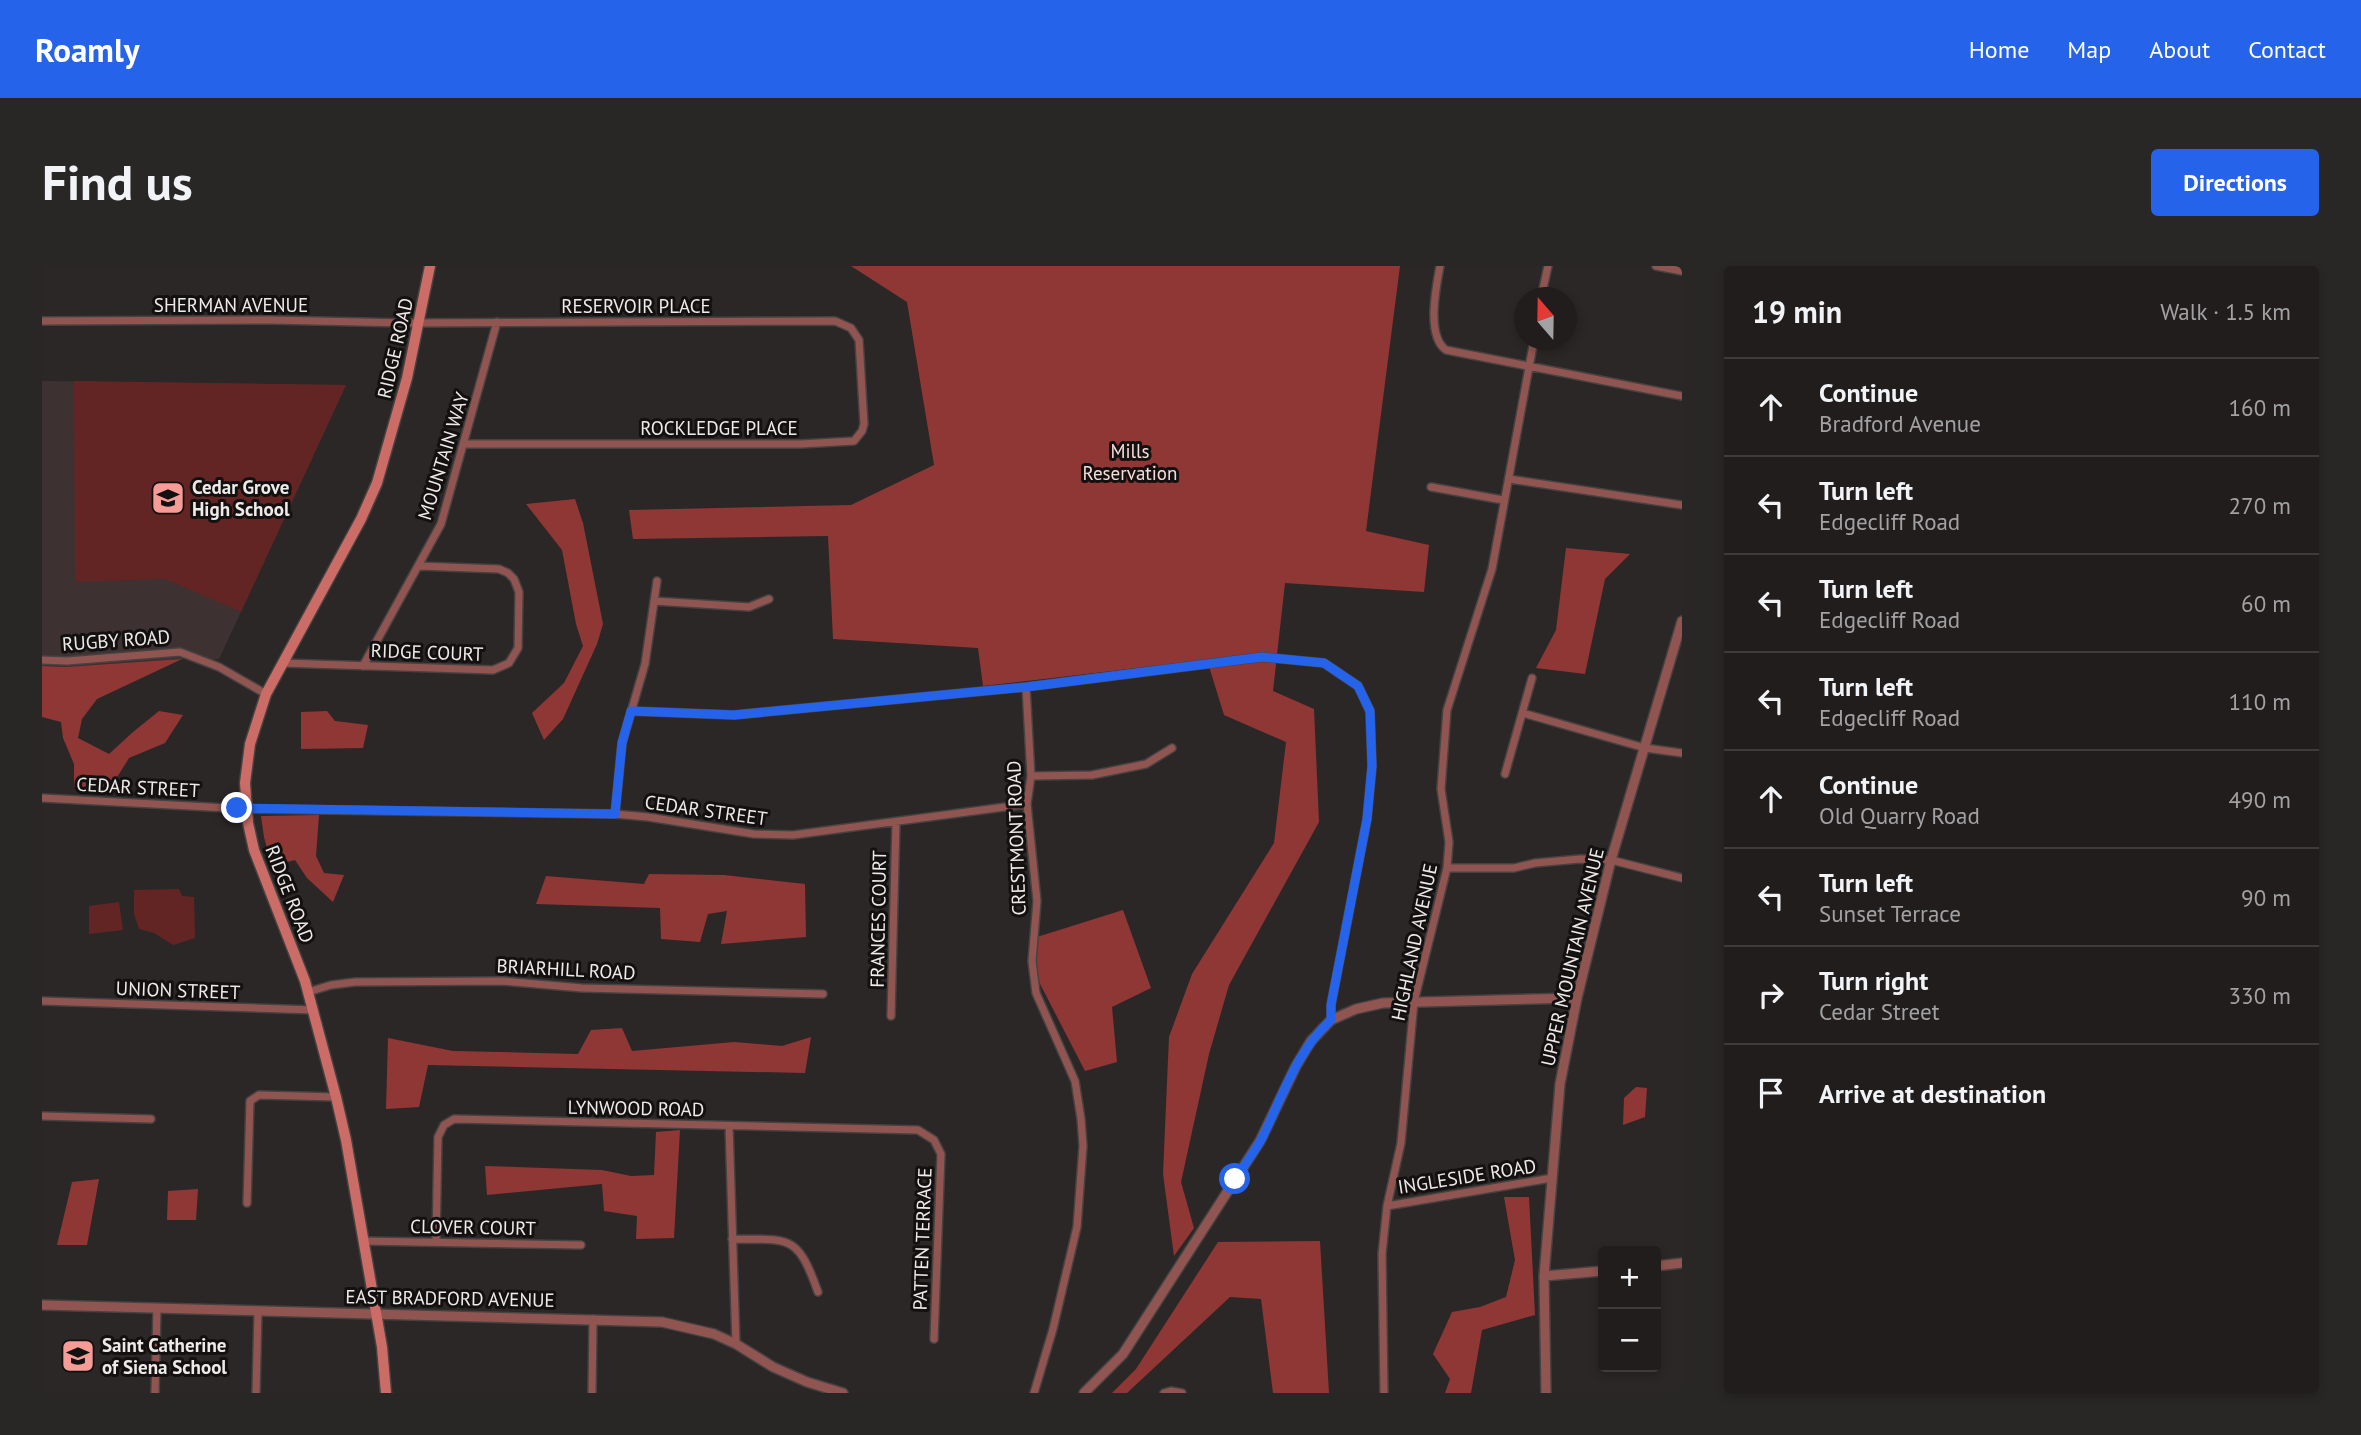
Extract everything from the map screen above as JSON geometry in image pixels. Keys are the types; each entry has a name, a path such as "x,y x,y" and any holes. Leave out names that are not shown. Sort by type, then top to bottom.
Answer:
{"main road":[{"name":"RIDGE ROAD","path":"386,1393 376,1313 336,1097 308,992 259,864 246,809 245,783 250,744 265,694 372,495 405,388 430,266"}],"street":[{"path":"1440,266 1435,301 1435,332 1441,346 1452,351 1682,396"},
{"path":"1543,287 1548,266"},
{"path":"1656,266 1682,271"},
{"name":"SHERMAN AVENUE","path":"42,321 419,323"},
{"name":"RESERVOIR PLACE","path":"419,323 835,321 851,328"},
{"name":"MOUNTAIN WAY","path":"363,666 441,524 497,322"},
{"name":"ROCKLEDGE PLACE","path":"465,444 801,444 854,440 864,424 861,344 851,328"},
{"name":"HIGHLAND AVENUE","path":"1384,1393 1382,1254 1387,1206 1401,1143 1414,1002 1447,868 1449,842 1441,789 1447,710 1492,569 1532,350"},
{"path":"1508,480 1682,505"},
{"path":"1431,487 1503,500"},
{"name":"RIDGE COURT","path":"282,663 493,670 505,666 518,648 519,592 517,583 511,576 499,569 419,566"},
{"path":"615,814 622,743 645,664 657,581"},
{"path":"654,601 749,607 769,600"},
{"name":"UPPER MOUNTAIN AVENUE","path":"1546,1393 1544,1276 1560,1084 1577,998 1611,860 1682,621"},
{"name":"RUGBY ROAD","path":"42,660 67,661 180,652 219,667 265,694"},
{"path":"631,711 734,715 1026,687 1262,657 1324,663 1358,686 1370,711 1372,766 1367,819 1331,1005 1331,1020"},
{"path":"1505,774 1532,678"},
{"name":"CRESTMONT ROAD","path":"1026,687 1031,776 1027,804 1037,901 1032,961 1036,993 1075,1081 1083,1146 1077,1227 1053,1329 1034,1393"},
{"path":"1523,713 1645,748 1682,753"},
{"path":"1031,776 1093,775 1146,764 1172,748"},
{"name":"CEDAR STREET","path":"42,798 246,809 615,814 779,835 806,834 1027,804"},
{"name":"FRANCES COURT","path":"891,1016 896,822"},
{"path":"1447,868 1514,868 1535,863 1580,859 1611,860 1682,878"},
{"name":"BRIARHILL ROAD","path":"308,992 355,982 503,981 582,988 824,994"},
{"path":"1084,1393 1124,1354 1260,1141 1303,1053 1331,1020 1367,1005 1577,998"},
{"name":"UNION STREET","path":"42,1001 313,1010"},
{"path":"247,1203 250,1101 259,1096 336,1097"},
{"path":"42,1116 151,1119"},
{"name":"LYNWOOD ROAD","path":"436,1242 439,1137 442,1127 450,1121 729,1126 736,1344"},
{"name":"PATTEN TERRACE","path":"729,1126 918,1130 930,1137 941,1154 934,1339"},
{"name":"INGLESIDE ROAD","path":"1387,1206 1552,1178"},
{"path":"732,1239 776,1240 793,1245 807,1261 818,1292"},
{"name":"CLOVER COURT","path":"363,1241 581,1245"},
{"path":"1661,1265 1682,1263"},
{"path":"1544,1276 1598,1271"},
{"name":"EAST BRADFORD AVENUE","path":"42,1305 593,1319 676,1324 736,1344 773,1367 831,1392 843,1393"},
{"path":"155,1393 156,1308"},
{"path":"256,1393 258,1310"},
{"path":"592,1393 593,1319"},
{"path":"1164,1393 1182,1393"}],"shaded area":[{"name":"Cedar Grove High School","path":"42,381 346,385 219,659 42,666"},
{"name":"Cedar Grove High School","path":"74,381 346,385 241,612 165,579 75,582"},
{"path":"179,889 182,896 194,897 195,938 173,945 154,933 139,929 134,914 134,890"},
{"path":"119,902 123,930 89,934 89,906"}],"green space":[{"name":"Mills Reservation","path":"851,266 1400,266 1366,531 1429,545 1424,592 1285,583 1273,691 1314,709 1319,822 1229,985 1209,1054 1181,1182 1194,1228 1174,1256 1163,1174 1169,1037 1192,974 1274,843 1286,742 1224,715 1207,660 983,686 978,648 833,639 828,536 633,539 629,510 851,505 934,465 907,302"},
{"path":"575,499 583,523 603,624 597,644 563,719 544,740 532,713 564,683 583,646 576,624 562,550 526,504"},
{"path":"1566,548 1630,554 1605,579 1585,674 1536,668 1556,630"},
{"path":"182,659 97,699 82,719 78,738 109,754 159,711 183,715 165,743 129,758 111,787 74,787 74,764 63,738 61,722 42,717 42,666 65,667"},
{"path":"327,711 335,721 368,725 363,748 301,749 301,712"},
{"path":"319,815 316,856 324,873 344,875 333,902 307,878 295,860 272,866 261,816"},
{"path":"649,874 724,875 805,884 806,937 721,944 727,911 708,914 700,942 661,939 660,908 536,904 546,876 644,884"},
{"path":"1123,910 1151,988 1112,1007 1117,1062 1085,1071 1037,978 1037,937"},
{"path":"622,1028 632,1051 734,1042 782,1046 811,1037 805,1073 428,1065 419,1107 386,1109 388,1038 453,1051 578,1054 591,1030"},
{"path":"1636,1087 1647,1088 1645,1117 1623,1125 1624,1098"},
{"path":"680,1130 674,1238 636,1239 637,1216 604,1211 602,1184 487,1195 485,1166 602,1170 631,1176 654,1175 656,1132"},
{"path":"99,1179 87,1245 57,1245 72,1182"},
{"path":"198,1189 196,1220 167,1220 168,1191"},
{"path":"1504,1197 1529,1197 1535,1315 1482,1330 1471,1393 1445,1393 1450,1379 1433,1354 1452,1312 1480,1307 1506,1297 1515,1260"},
{"path":"1320,1241 1329,1393 1273,1393 1261,1299 1230,1297 1127,1393 1112,1393 1136,1369 1218,1242"}],"place":[{"name":"Cedar Grove High School","path":"168,498"},
{"name":"Saint Catherine of Siena School","path":"78,1356"}],"route":[{"path":"237,808 615,814 622,743 631,711 734,715 1026,687 1262,657 1324,663 1358,686 1370,711 1372,766 1367,819 1331,1005 1331,1020 1303,1053 1260,1141 1235,1179"}]}
